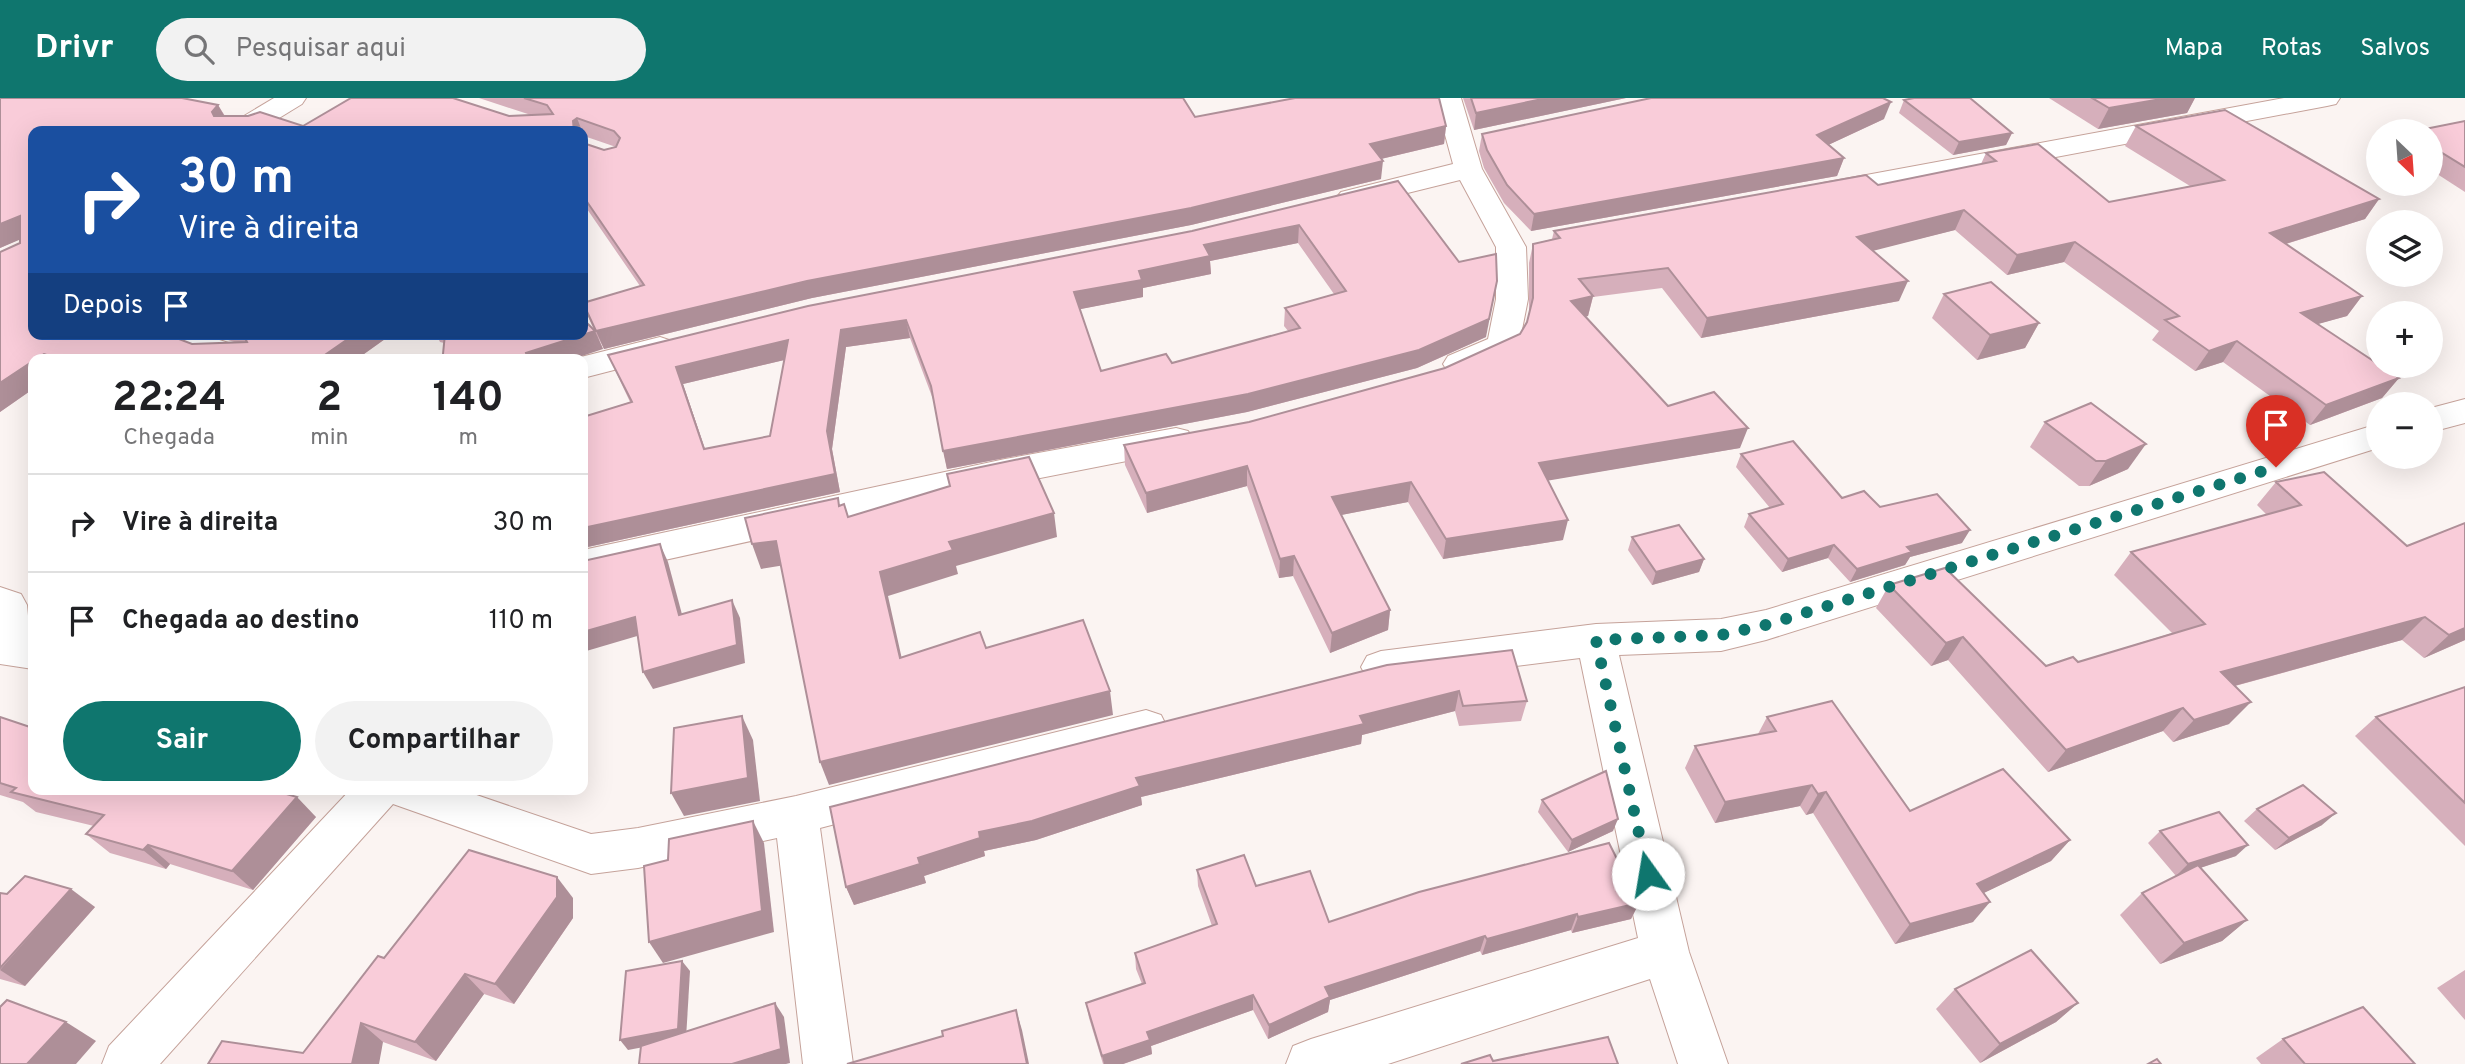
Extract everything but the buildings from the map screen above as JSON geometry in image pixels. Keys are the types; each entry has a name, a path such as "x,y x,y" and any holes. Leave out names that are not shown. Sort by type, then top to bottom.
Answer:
{"street":[{"path":"247,126 293,98"},
{"path":"1429,378 1503,345 1524,245 1472,150 1448,98"},
{"path":"1798,196 2327,98"},
{"path":"1323,205 1472,150"},
{"path":"185,340 226,354"},
{"path":"588,366 691,341"},
{"path":"2443,417 2465,411"},
{"path":"588,563 1005,472 1208,435"},
{"path":"1344,677 1410,663 1596,640 1721,635 1766,625 2366,440"},
{"path":"13,599 12,652 28,653"},
{"path":"1596,640 1665,952 1703,1064"},
{"path":"421,795 591,854 638,848 796,815 1183,717"},
{"path":"127,1064 374,795"},
{"path":"796,815 828,1064"},
{"path":"1311,1064 1665,952"}],"route":[{"path":"1648,874 1596,640 1721,635 1766,625 2276,467"}]}
